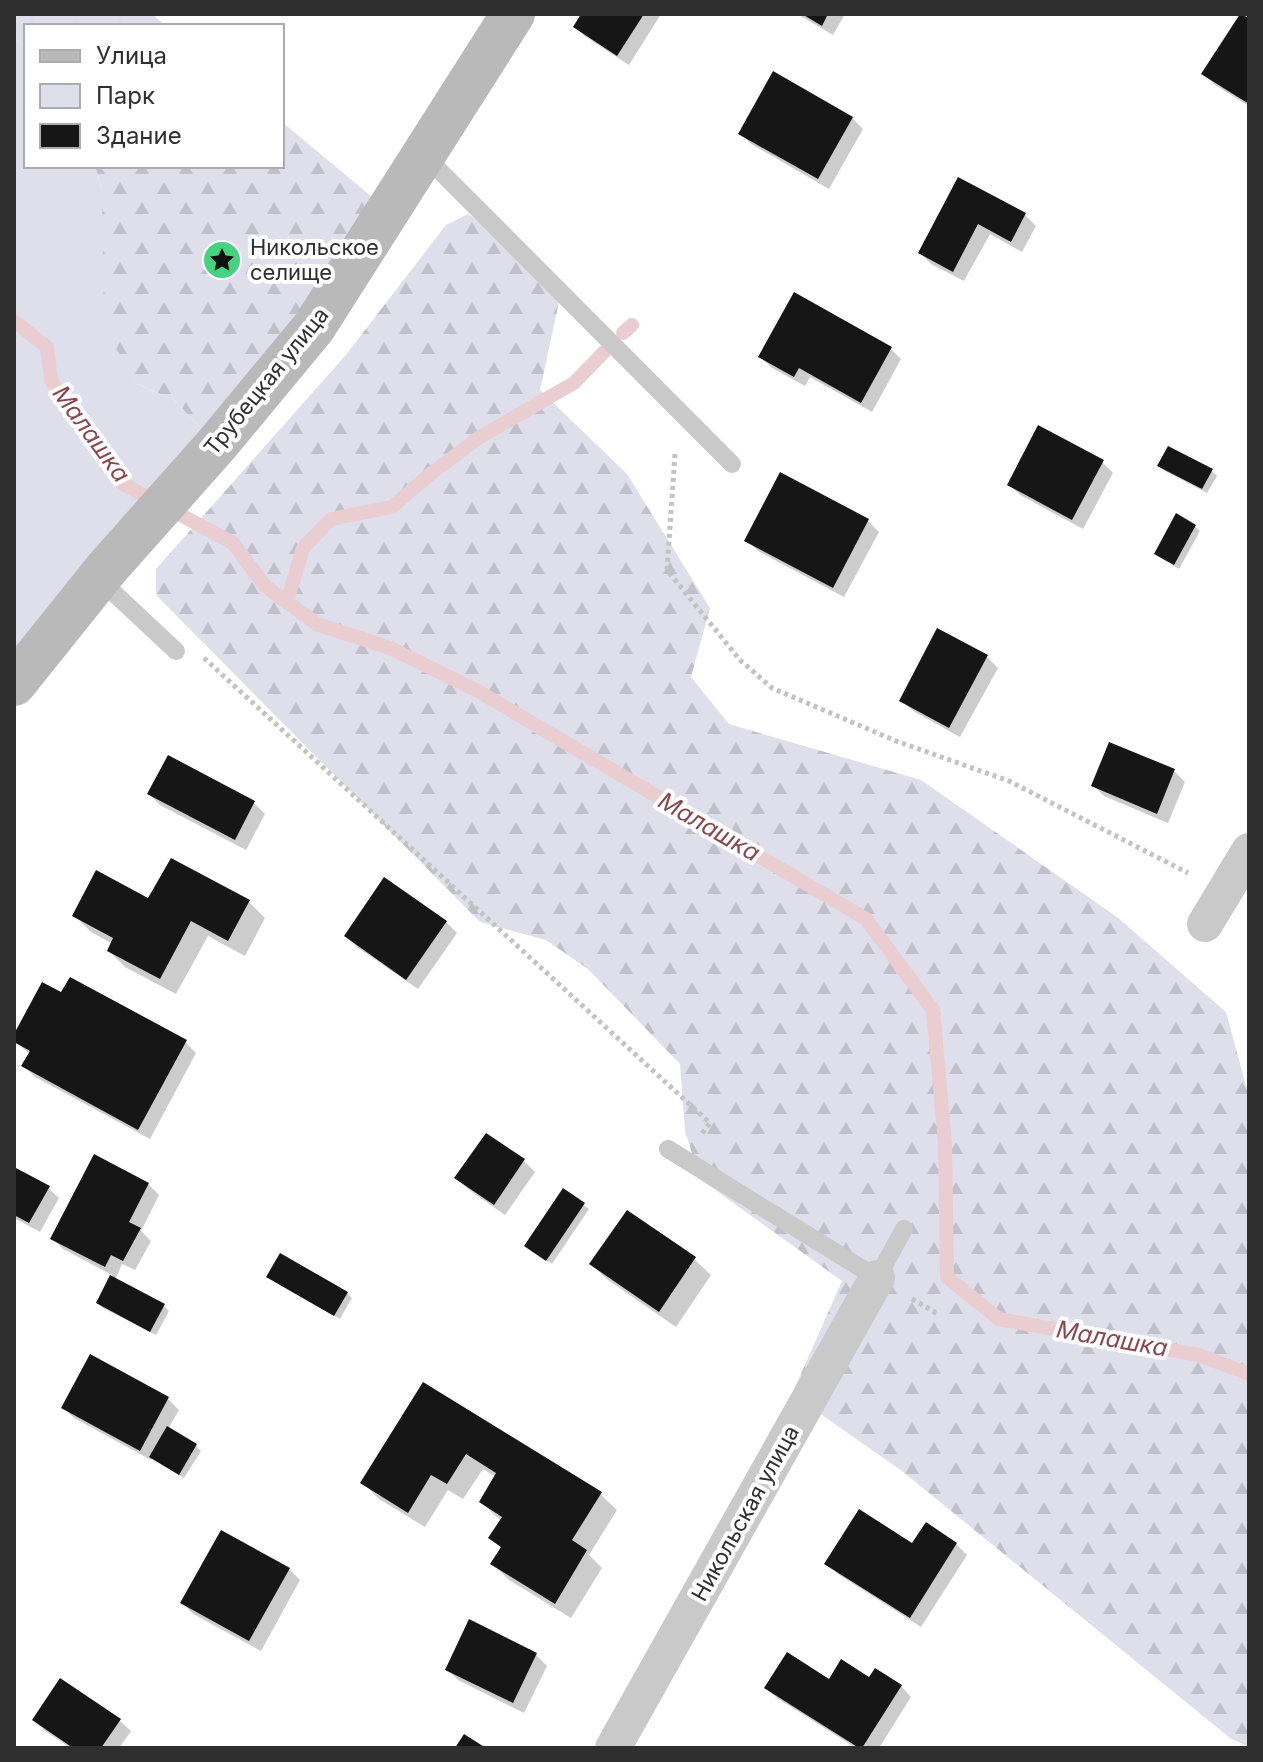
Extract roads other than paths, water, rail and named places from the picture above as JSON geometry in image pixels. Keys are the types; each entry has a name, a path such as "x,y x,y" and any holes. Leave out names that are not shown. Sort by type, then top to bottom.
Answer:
{"main road":[{"name":"Трубецкая улица","path":"14,684 103,574 314,327 513,14"}],"street":[{"path":"1205,924 1249,851"},
{"name":"Никольская улица","path":"613,1748 877,1278"}],"lane":[{"path":"423,154 732,464"},
{"path":"103,574 176,651"},
{"path":"676,1154 877,1278 904,1229"}],"waterway":[{"name":"Малашка","path":"14,321 47,347 51,380 123,484 233,543 265,586 317,624 390,648 476,690 866,919 933,1010 945,1143 947,1277 999,1319 1199,1355 1249,1374"},
{"path":"623,333 632,325"},
{"path":"287,602 303,548 331,519 392,507 480,437 574,383 605,351"}],"place":[{"name":"Никольское селище","path":"222,260"}]}
